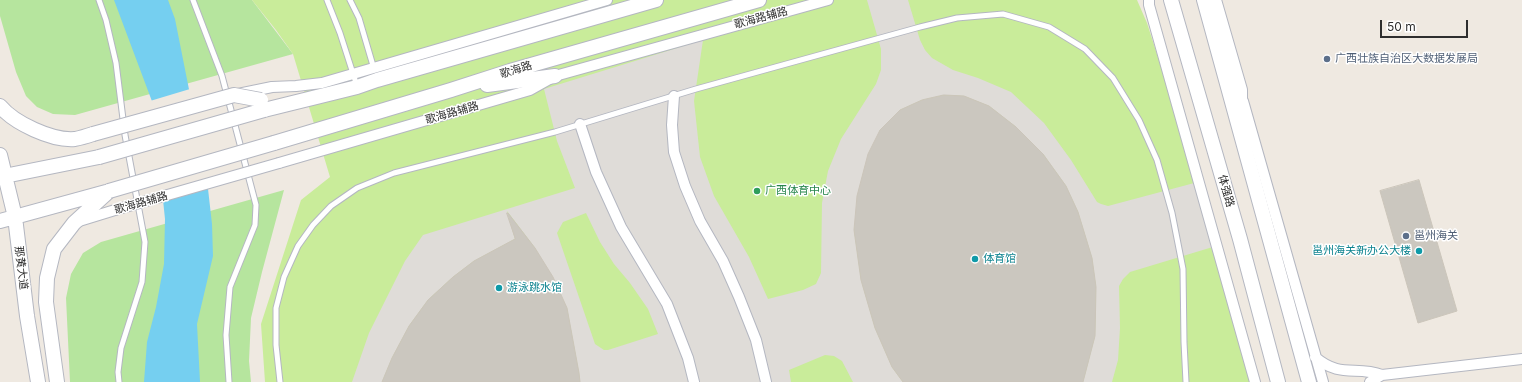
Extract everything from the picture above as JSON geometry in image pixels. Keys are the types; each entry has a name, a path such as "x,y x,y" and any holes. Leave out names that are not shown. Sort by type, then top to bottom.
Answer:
{"main road":[{"path":"0,106 28,127 53,138 75,139 234,95 286,105 375,74 656,0"},
{"name":"歌海路","path":"0,221 274,143 510,71 759,0"},
{"name":"体强路","path":"1171,0 1240,239 1278,382"},
{"path":"1204,0 1310,382"},
{"path":"1214,0 1240,90 1240,130"},
{"path":"451,90 554,76"},
{"path":"3,176 99,158 261,100"},
{"name":"那黄大道","path":"0,155 3,176 14,217 27,316 38,382"},
{"path":"57,382 46,302 47,278 54,249 74,223 109,191"}],"street":[{"path":"375,74 607,0"},
{"name":"歌海路辅路","path":"74,223 530,90 554,76 828,0"},
{"path":"1149,0 1149,5 1255,382"},
{"path":"261,100 272,87 355,80"},
{"path":"1240,90 1323,382"},
{"path":"674,96 672,125 674,152 685,186 700,221 723,261 739,296 756,340 766,382"},
{"path":"580,124 596,172 621,227 667,304 688,358 694,382"},
{"path":"1298,341 1316,358 1330,367 1348,372 1372,371 1382,375"},
{"path":"1370,382 1382,375 1522,359"}],"lane":[{"path":"98,0 106,20 116,63 125,135 145,242 142,282 121,348 118,372 119,382"},
{"path":"193,0 222,76 256,205 255,225 230,287 226,335 229,382"},
{"path":"327,0 340,33 355,80"},
{"path":"352,0 359,18 375,74"},
{"path":"280,382 276,345 276,308 284,277 298,246 313,225 331,206 357,188 394,173 580,124 674,96 946,20 1003,14 1048,27 1085,49 1113,78 1139,120 1157,160 1172,213 1183,269 1186,382"}],"green space":[{"path":"0,0 252,0 293,54 75,115 53,114 37,107 26,96 16,72 0,16"},
{"name":"广西体育中心","path":"252,0 1137,0 1147,23 1198,182 1252,382 265,382 261,324 301,200 330,177 293,54"},
{"path":"284,190 251,318 249,361 251,382 70,382 66,298 71,274 83,253 101,242"}],"shaded area":[{"path":"867,0 908,0 920,40 925,50 932,58 953,70 978,78 1011,92 1044,123 1071,160 1097,202 1101,204 1108,206 1198,182 1216,246 1130,272 1123,279 1119,286 1120,328 1118,360 1112,382 1083,382 1095,336 1096,287 1092,258 1078,212 1066,186 1043,154 1016,127 989,106 964,96 944,95 922,100 900,110 880,130 854,230 861,280 875,328 892,367 903,382 853,382 842,361 834,356 825,355 789,370 791,382 580,382 567,308 535,248 507,211 515,239 474,261 453,277 428,300 409,326 392,358 382,382 352,382 369,333 405,261 423,235 575,188 557,141 544,89 703,40 694,101 700,157 714,196 749,257 768,299 803,290 816,284 821,273 822,203 828,171 841,139 876,84 881,70 881,49","holes":["586,213 600,242 614,264 630,283 648,309 658,334 608,350 604,350 595,344 557,233 563,222"]}],"water":[{"path":"114,0 168,0 175,19 207,180 212,224 213,256 197,324 200,382 144,382 147,342 156,307 164,264 165,219 153,104"}],"pier":[{"path":"190,89 210,188 161,202 150,101"}],"building":[{"path":"944,95 964,96 989,106 1016,127 1043,154 1066,186 1078,212 1092,258 1096,287 1095,336 1083,382 903,382 892,367 875,328 861,280 854,230 857,196 868,154 880,130 900,110 922,100"},
{"name":"邕州海关新办公大楼","path":"1419,180 1457,311 1418,323 1380,191"},
{"name":"游泳跳水馆","path":"507,213 535,248 553,277 567,308 580,382 382,382 392,358 409,326 428,300 453,277 474,261 515,239"}],"place":[{"name":"广西壮族自治区大数据发展局","path":"1327,59"},
{"name":"广西体育中心","path":"757,191"},
{"name":"邕州海关","path":"1406,236"},
{"name":"邕州海关新办公大楼","path":"1419,251"},
{"name":"体育馆","path":"975,259"},
{"name":"游泳跳水馆","path":"499,288"}]}
